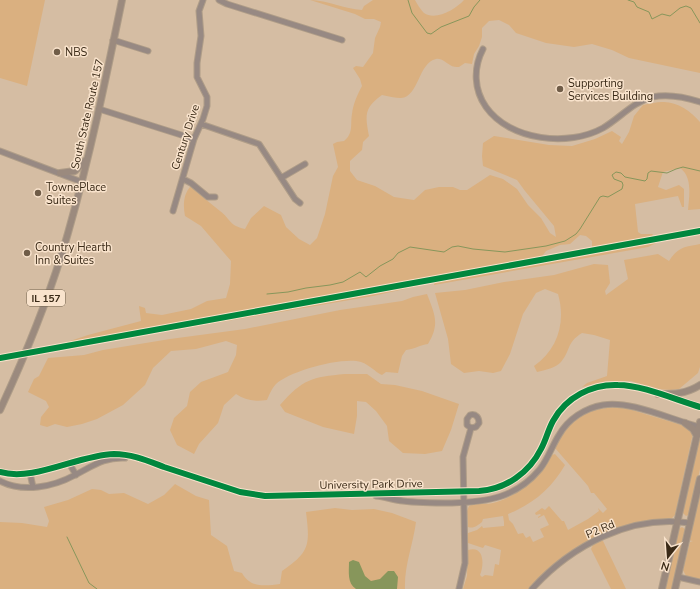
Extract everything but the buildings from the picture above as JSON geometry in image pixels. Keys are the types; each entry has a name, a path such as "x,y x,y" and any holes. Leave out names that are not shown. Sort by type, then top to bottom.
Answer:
{"main road":[{"name":"South State Route 157","path":"0,410 19,368 68,234 88,159 122,0"},
{"path":"60,173 75,171 88,159"},
{"path":"658,394 688,392 700,386"},
{"path":"685,423 693,429 697,436"},
{"path":"662,589 700,425"},
{"path":"675,589 700,479"}],"street":[{"name":"Century Drive","path":"173,211 194,139 207,106 207,97 197,77 196,63 201,36 199,11 203,0"},
{"path":"219,0 227,4 342,40"},
{"path":"114,40 148,51"},
{"path":"483,49 478,61 476,73 477,87 482,101 498,120 512,128 530,135 551,139 562,139 588,134 604,127 637,103 652,97 679,97 700,102"},
{"path":"99,109 194,139"},
{"path":"201,124 259,144 295,199 300,203"},
{"path":"0,151 82,182"},
{"path":"281,178 305,164"},
{"path":"183,179 191,183 208,197 215,197"},
{"name":"University Park Drive","path":"0,472 19,475 102,455 115,454 130,455 240,492 265,496 487,491 510,483 532,464 544,442 553,420 562,408 573,398 587,390 604,385 636,387 700,407"},
{"name":"University Park Drive","path":"366,494 403,501 463,502 490,500 508,494 530,479 540,468 562,429 572,419 585,410 602,405 618,404 632,406 685,423 700,425"},
{"path":"459,589 465,563 463,457 470,428"},
{"path":"544,442 552,447"},
{"name":"University Park Drive","path":"0,481 19,487 33,487 58,482 76,475 94,464 112,458 129,458 147,461"},
{"path":"69,463 76,475"},
{"path":"30,473 33,487"},
{"name":"P2 Rd","path":"532,589 561,561 578,549 601,538 638,526 677,521 690,523"},
{"path":"678,577 700,582"}],"shaded area":[{"path":"0,0 45,0 27,86 0,78"},
{"path":"310,0 323,1 362,10 364,6 373,0 415,0 424,13 434,16 446,13 464,0 700,0 700,73 629,58 612,50 592,44 574,47 546,43 516,33 509,25 499,20 489,21 482,28 482,37 474,54 472,64 465,63 459,67 454,67 442,60 436,59 425,67 412,92 407,96 399,98 382,95 372,104 367,112 369,136 363,142 362,150 350,161 350,171 357,180 375,186 394,197 414,200 425,190 439,187 453,187 460,190 467,190 490,175 503,179 517,189 528,205 541,218 550,233 556,237 554,226 517,180 483,166 483,143 494,136 549,145 572,146 595,139 612,131 621,137 619,141 622,144 629,132 634,116 643,105 657,102 667,102 683,108 700,122 700,209 688,210 689,182 684,172 680,168 663,172 658,187 666,190 679,185 684,189 684,207 682,207 678,196 635,204 638,232 641,234 653,234 652,236 592,247 592,241 586,236 580,235 570,244 560,245 546,251 538,262 658,242 648,247 434,285 435,281 430,276 422,279 418,286 373,296 99,343 64,343 141,321 139,306 145,308 146,313 162,315 191,309 207,301 226,298 230,284 231,261 201,226 185,216 184,200 188,189 191,186 224,214 235,226 245,229 251,218 264,206 281,215 286,227 299,239 310,245 317,238 325,214 333,176 338,167 333,144 344,141 349,135 353,107 362,86 360,79 353,68 356,66 363,67 373,53 375,38 381,22 374,19 365,19 355,14"},
{"path":"700,244 700,367 698,373 679,389 657,389 631,381 607,381 582,387 587,383 607,376 610,340 582,333 573,340 564,358 559,364 537,372 534,366 549,352 554,343 558,334 561,315 558,294 545,289 536,293 523,314 510,354 501,371 493,373 479,371 464,373 451,364 448,339 435,293 465,290 504,282 554,275 594,264 608,265 610,283 605,291 606,295 628,279 624,260 658,254 669,261 675,253 682,248"},
{"path":"427,294 435,319 432,337 428,344 406,350 402,356 398,373 386,372 382,375 361,362 342,361 317,366 292,374 276,384 267,400 250,400 236,394 224,405 218,423 199,444 194,454 177,445 170,430 174,418 187,406 190,392 201,382 228,372 236,355 237,345 226,341 196,349 171,351 153,368 145,385 123,405 97,419 82,424 67,427 55,424 47,427 40,425 41,417 49,407 46,401 28,392 34,379 39,376 48,358 84,355 103,350 170,339 245,329 340,310 402,301"},
{"path":"367,374 381,384 395,385 422,391 459,404 451,430 442,451 425,454 403,453 389,441 387,426 376,411 366,402 357,401 357,416 354,434 323,427 285,412 280,405 295,390 309,381 324,376"},
{"path":"617,407 688,427 693,433 675,515 671,519 644,522 598,535 580,546 546,571 529,589 463,589 467,576 468,550 474,549 480,553 482,557 482,567 480,575 482,577 485,575 493,576 495,564 499,565 501,550 485,545 483,548 468,543 468,533 477,530 482,526 483,528 504,526 503,516 483,519 482,522 476,526 468,527 467,511 469,506 475,504 493,503 511,496 527,485 541,471 552,455 555,454 565,465 560,473 548,488 534,500 508,514 509,520 513,524 518,534 523,533 526,538 530,536 533,542 544,537 540,529 549,525 544,515 538,518 541,515 536,515 535,513 542,508 545,510 549,506 562,521 564,521 568,530 599,511 598,508 603,513 607,509 594,493 591,493 588,486 555,448 568,427 586,413 600,409"},
{"path":"700,436 700,469 690,514 686,516 682,512"},
{"path":"700,479 700,579 686,576 683,570 690,542 693,541 687,540"},
{"path":"175,484 196,496 209,500 211,535 227,546 234,571 242,573 249,581 258,585 280,584 282,571 303,553 308,540 306,512 335,508 352,510 374,509 392,513 416,522 407,564 405,589 0,589 0,522 22,523 47,527 49,521 44,507 68,500 92,489 101,490 109,494 124,493 148,504 164,495"},
{"path":"682,527 686,530 673,589 665,589 678,529"},
{"path":"603,541 626,589 611,589 591,549 593,545"},
{"path":"353,560 359,562 365,576 371,581 380,579 388,571 394,571 398,577 397,589 356,589 351,584 349,577 349,562"}],"waterway":[{"path":"408,0 412,13 427,33 431,34 441,27 469,16 480,0"},
{"path":"628,0 634,2 637,7 649,12 652,19 662,14 670,16 680,8 686,6 691,8 700,23"},
{"path":"267,294 288,292 343,282 360,272 366,277 380,266 393,259 398,253 410,247 444,252 452,247 458,246 505,252 546,246 565,241 576,234 580,229 600,197 608,197 622,189 622,182 614,179 612,175 616,172 621,173 625,177 645,181 648,173 651,171 667,173 683,167 700,171"},
{"path":"67,537 89,583 97,589"}],"cycle path":[{"path":"0,358 700,231"},
{"path":"0,472 27,474 100,455 114,454 140,458 240,492 265,496 479,491 498,487 516,478 523,472 536,458 543,446 551,424 558,413 572,399 589,390 608,385 638,387 700,407"}],"place":[{"name":"NBS","path":"57,52"},
{"name":"Supporting Services Building","path":"560,89"},
{"name":"TownePlace Suites","path":"38,193"},
{"name":"Country Hearth Inn & Suites","path":"27,253"}]}
